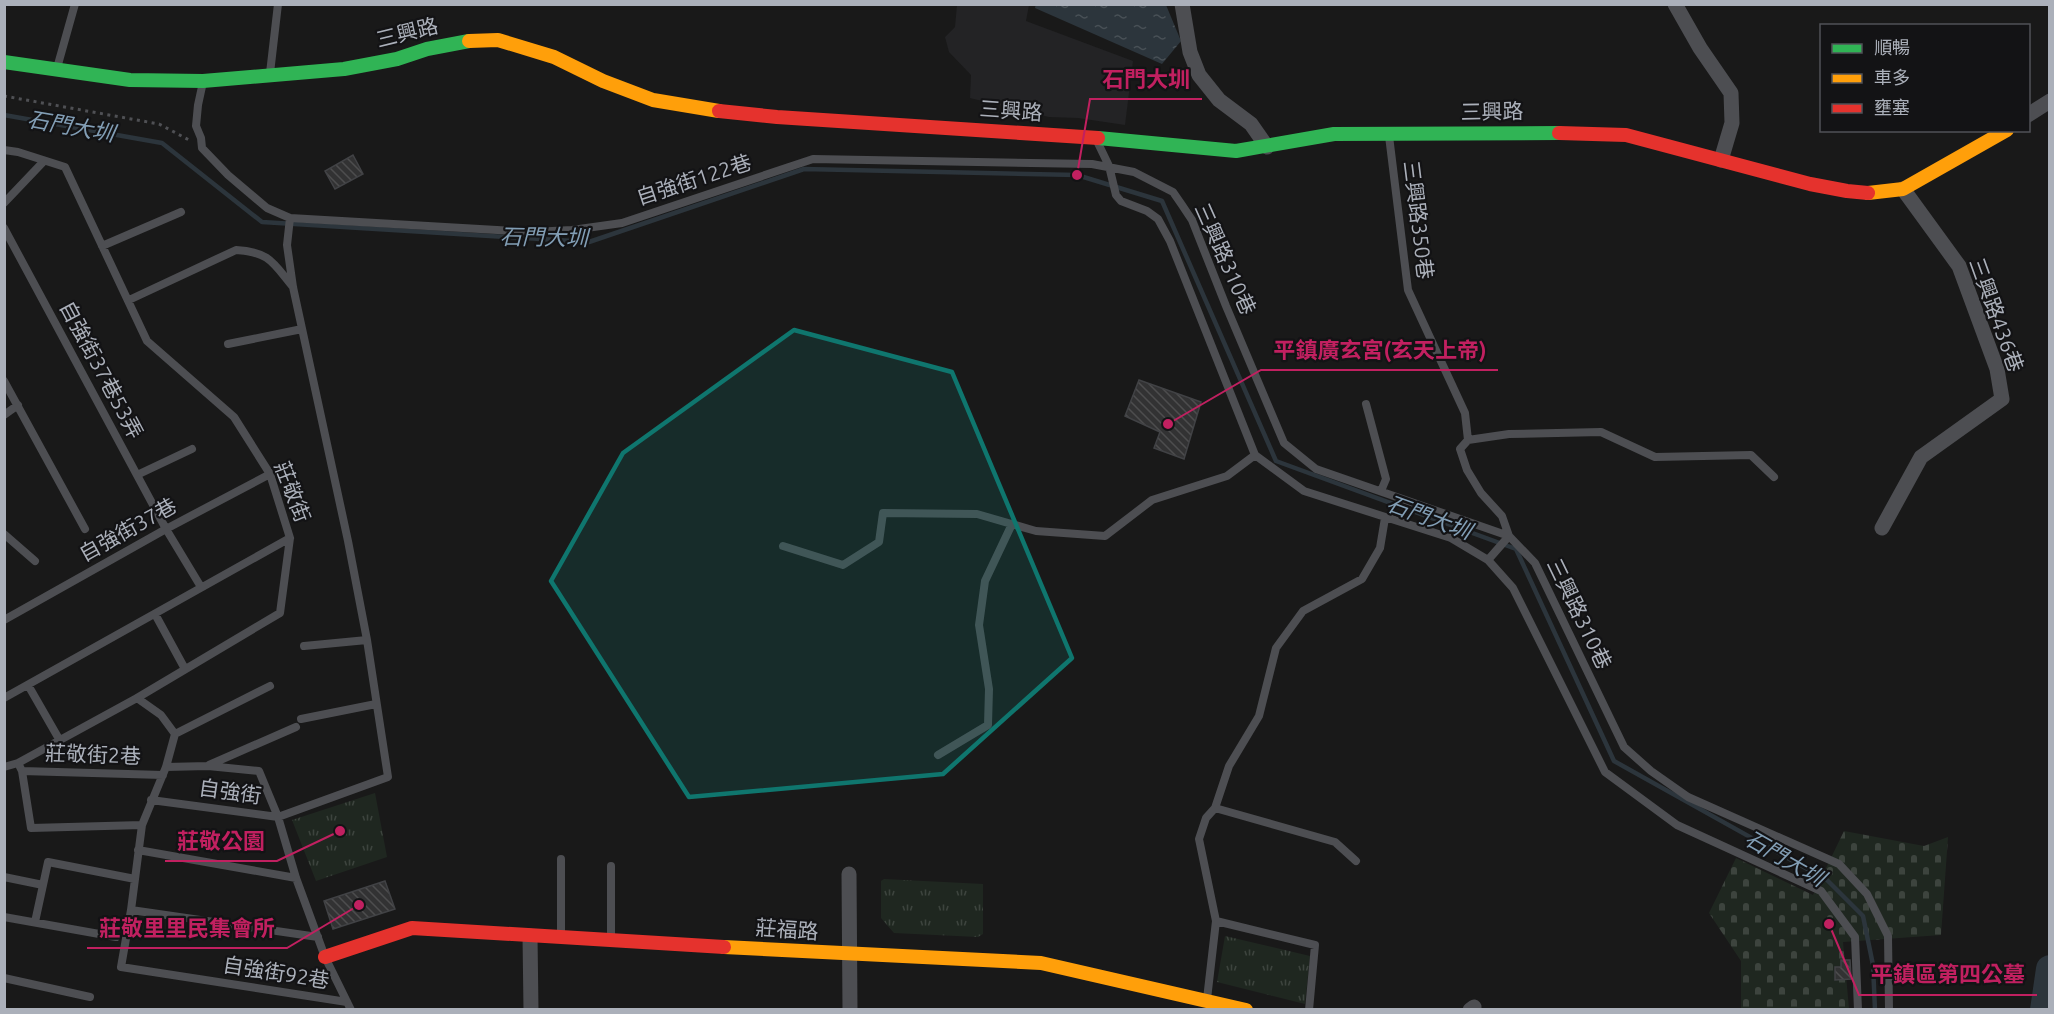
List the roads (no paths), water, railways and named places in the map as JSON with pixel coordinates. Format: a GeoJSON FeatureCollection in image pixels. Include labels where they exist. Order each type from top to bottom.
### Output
{"type":"FeatureCollection","features":[{"type":"Feature","properties":{"kind":"street"},"geometry":{"type":"LineString","coordinates":[[1182,4],[1190,52],[1199,75],[1219,100],[1251,124],[1267,147]]}},
{"type":"Feature","properties":{"kind":"street"},"geometry":{"type":"LineString","coordinates":[[1675,4],[1700,48],[1731,93],[1732,123],[1721,160]]}},
{"type":"Feature","properties":{"kind":"street","name":"三興路"},"geometry":{"type":"LineString","coordinates":[[4,62],[130,80],[203,81],[344,69],[397,59],[465,40],[498,40],[554,57],[603,81],[653,100],[713,110],[777,117],[1096,138],[1236,151],[1334,134],[1607,133],[1626,135],[1844,192],[1877,193],[1903,189],[2003,132]]}},
{"type":"Feature","properties":{"kind":"street"},"geometry":{"type":"LineString","coordinates":[[2030,115],[2049,101]]}},
{"type":"Feature","properties":{"kind":"street","name":"三興路436巷"},"geometry":{"type":"LineString","coordinates":[[1882,528],[1921,457],[2002,399],[1997,369],[1959,266],[1903,189]]}},
{"type":"Feature","properties":{"kind":"street"},"geometry":{"type":"LineString","coordinates":[[849,874],[850,1010]]}},
{"type":"Feature","properties":{"kind":"street","name":"莊福路"},"geometry":{"type":"LineString","coordinates":[[326,957],[412,928],[850,955],[1041,963],[1246,1010]]}},
{"type":"Feature","properties":{"kind":"street"},"geometry":{"type":"LineString","coordinates":[[530,936],[531,1010]]}},
{"type":"Feature","properties":{"kind":"lane"},"geometry":{"type":"LineString","coordinates":[[57,69],[75,4]]}},
{"type":"Feature","properties":{"kind":"lane"},"geometry":{"type":"LineString","coordinates":[[270,75],[278,4]]}},
{"type":"Feature","properties":{"kind":"lane"},"geometry":{"type":"LineString","coordinates":[[203,81],[196,126],[202,148],[228,175],[267,208],[289,223],[287,244],[293,287],[348,541],[367,640],[388,777],[279,817]]}},
{"type":"Feature","properties":{"kind":"lane","name":"三興路350巷"},"geometry":{"type":"LineString","coordinates":[[1388,135],[1408,290],[1465,413],[1468,440],[1460,449],[1467,470],[1481,493],[1502,516],[1507,538]]}},
{"type":"Feature","properties":{"kind":"lane","name":"三興路310巷"},"geometry":{"type":"LineString","coordinates":[[1096,138],[1110,168],[1115,191],[1121,201],[1147,211],[1158,219],[1170,242],[1255,455]]}},
{"type":"Feature","properties":{"kind":"lane"},"geometry":{"type":"LineString","coordinates":[[4,150],[44,161],[4,203]]}},
{"type":"Feature","properties":{"kind":"lane","name":"自強街122巷"},"geometry":{"type":"LineString","coordinates":[[289,223],[532,232],[572,230],[622,223],[813,159],[1092,164],[1110,168]]}},
{"type":"Feature","properties":{"kind":"lane","name":"莊敬街"},"geometry":{"type":"LineString","coordinates":[[20,767],[59,739],[137,698],[280,613],[290,538],[270,474],[234,417],[147,341],[66,167],[44,161]]}},
{"type":"Feature","properties":{"kind":"lane","name":"三興路310巷"},"geometry":{"type":"LineString","coordinates":[[1110,168],[1134,172],[1173,192],[1192,220],[1284,443],[1316,469],[1507,538],[1535,563],[1624,747],[1651,771],[1688,797],[1839,864],[1868,894],[1888,936],[1889,1010]]}},
{"type":"Feature","properties":{"kind":"lane"},"geometry":{"type":"LineString","coordinates":[[102,246],[181,212]]}},
{"type":"Feature","properties":{"kind":"lane","name":"自強街37巷53弄"},"geometry":{"type":"LineString","coordinates":[[4,228],[136,475],[201,587]]}},
{"type":"Feature","properties":{"kind":"lane"},"geometry":{"type":"LineString","coordinates":[[129,300],[236,250],[254,251],[267,257],[293,287]]}},
{"type":"Feature","properties":{"kind":"lane"},"geometry":{"type":"LineString","coordinates":[[228,345],[302,329]]}},
{"type":"Feature","properties":{"kind":"lane"},"geometry":{"type":"LineString","coordinates":[[4,381],[85,529]]}},
{"type":"Feature","properties":{"kind":"lane"},"geometry":{"type":"LineString","coordinates":[[1366,404],[1386,479],[1381,491]]}},
{"type":"Feature","properties":{"kind":"lane"},"geometry":{"type":"LineString","coordinates":[[4,415],[18,405]]}},
{"type":"Feature","properties":{"kind":"lane"},"geometry":{"type":"LineString","coordinates":[[1468,440],[1509,434],[1601,432],[1655,457],[1751,455],[1774,477]]}},
{"type":"Feature","properties":{"kind":"lane"},"geometry":{"type":"LineString","coordinates":[[136,475],[192,449]]}},
{"type":"Feature","properties":{"kind":"lane"},"geometry":{"type":"LineString","coordinates":[[783,546],[843,565],[879,542],[883,513],[977,514],[1036,531],[1105,536],[1152,500],[1227,476],[1255,455],[1304,490],[1451,538],[1490,558],[1513,588],[1605,772],[1677,825],[1821,891],[1855,937],[1858,1010]]}},
{"type":"Feature","properties":{"kind":"lane","name":"自強街37巷"},"geometry":{"type":"LineString","coordinates":[[4,620],[166,529],[270,474]]}},
{"type":"Feature","properties":{"kind":"lane"},"geometry":{"type":"LineString","coordinates":[[1206,1000],[1216,921],[1199,839],[1206,818],[1215,808],[1229,766],[1259,716],[1276,648],[1303,611],[1362,579],[1380,548],[1385,518]]}},
{"type":"Feature","properties":{"kind":"lane"},"geometry":{"type":"LineString","coordinates":[[938,755],[988,725],[990,689],[979,625],[985,581],[1012,524]]}},
{"type":"Feature","properties":{"kind":"lane"},"geometry":{"type":"LineString","coordinates":[[4,534],[36,561]]}},
{"type":"Feature","properties":{"kind":"lane"},"geometry":{"type":"LineString","coordinates":[[4,698],[290,538]]}},
{"type":"Feature","properties":{"kind":"lane"},"geometry":{"type":"LineString","coordinates":[[1490,558],[1507,538]]}},
{"type":"Feature","properties":{"kind":"lane"},"geometry":{"type":"LineString","coordinates":[[155,614],[185,669]]}},
{"type":"Feature","properties":{"kind":"lane"},"geometry":{"type":"LineString","coordinates":[[304,646],[367,640]]}},
{"type":"Feature","properties":{"kind":"lane"},"geometry":{"type":"LineString","coordinates":[[28,685],[59,739]]}},
{"type":"Feature","properties":{"kind":"lane"},"geometry":{"type":"LineString","coordinates":[[270,686],[175,734],[164,771],[142,825],[131,910],[318,937]]}},
{"type":"Feature","properties":{"kind":"lane"},"geometry":{"type":"LineString","coordinates":[[137,698],[161,715],[175,734]]}},
{"type":"Feature","properties":{"kind":"lane"},"geometry":{"type":"LineString","coordinates":[[301,719],[376,704]]}},
{"type":"Feature","properties":{"kind":"lane"},"geometry":{"type":"LineString","coordinates":[[208,766],[296,727]]}},
{"type":"Feature","properties":{"kind":"lane","name":"莊敬街2巷"},"geometry":{"type":"LineString","coordinates":[[20,767],[164,771],[208,766],[259,771],[279,817]]}},
{"type":"Feature","properties":{"kind":"lane"},"geometry":{"type":"LineString","coordinates":[[4,767],[20,767],[31,828],[142,825]]}},
{"type":"Feature","properties":{"kind":"lane","name":"自強街"},"geometry":{"type":"LineString","coordinates":[[152,800],[279,817],[296,878],[326,957],[349,1006]]}},
{"type":"Feature","properties":{"kind":"lane"},"geometry":{"type":"LineString","coordinates":[[1215,808],[1335,842],[1356,861]]}},
{"type":"Feature","properties":{"kind":"lane"},"geometry":{"type":"LineString","coordinates":[[138,850],[296,878]]}},
{"type":"Feature","properties":{"kind":"lane"},"geometry":{"type":"LineString","coordinates":[[561,860],[561,937]]}},
{"type":"Feature","properties":{"kind":"lane"},"geometry":{"type":"LineString","coordinates":[[35,922],[48,862],[135,879]]}},
{"type":"Feature","properties":{"kind":"lane"},"geometry":{"type":"LineString","coordinates":[[611,866],[611,939]]}},
{"type":"Feature","properties":{"kind":"lane"},"geometry":{"type":"LineString","coordinates":[[4,877],[43,885]]}},
{"type":"Feature","properties":{"kind":"lane","name":"自強街92巷"},"geometry":{"type":"LineString","coordinates":[[131,910],[121,967],[349,1006]]}},
{"type":"Feature","properties":{"kind":"lane"},"geometry":{"type":"LineString","coordinates":[[4,917],[117,937]]}},
{"type":"Feature","properties":{"kind":"lane"},"geometry":{"type":"LineString","coordinates":[[1216,921],[1315,945],[1309,1010]]}},
{"type":"Feature","properties":{"kind":"lane"},"geometry":{"type":"LineString","coordinates":[[4,978],[90,997]]}},
{"type":"Feature","properties":{"kind":"water"},"geometry":{"type":"Polygon","coordinates":[[[1036,4],[1166,5],[1181,41],[1162,64],[1035,8],[1036,4]]]}},
{"type":"Feature","properties":{"kind":"waterway","name":"石門大圳"},"geometry":{"type":"LineString","coordinates":[[4,115],[162,143],[262,222],[589,242],[804,169],[1077,175],[1162,201],[1276,461],[1516,549],[1614,761],[1827,880],[1863,916],[1873,965],[1875,1010]]}},
{"type":"Feature","properties":{"kind":"waterway"},"geometry":{"type":"LineString","coordinates":[[2044,1010],[2050,969]]}},
{"type":"Feature","properties":{"kind":"place","name":"石門大圳"},"geometry":{"type":"Point","coordinates":[1077,175]}},
{"type":"Feature","properties":{"kind":"place","name":"平鎮廣玄宮(玄天上帝)"},"geometry":{"type":"Point","coordinates":[1168,424]}},
{"type":"Feature","properties":{"kind":"place","name":"莊敬公園"},"geometry":{"type":"Point","coordinates":[340,831]}},
{"type":"Feature","properties":{"kind":"place","name":"莊敬里里民集會所"},"geometry":{"type":"Point","coordinates":[359,905]}},
{"type":"Feature","properties":{"kind":"place","name":"平鎮區第四公墓"},"geometry":{"type":"Point","coordinates":[1829,924]}}]}
